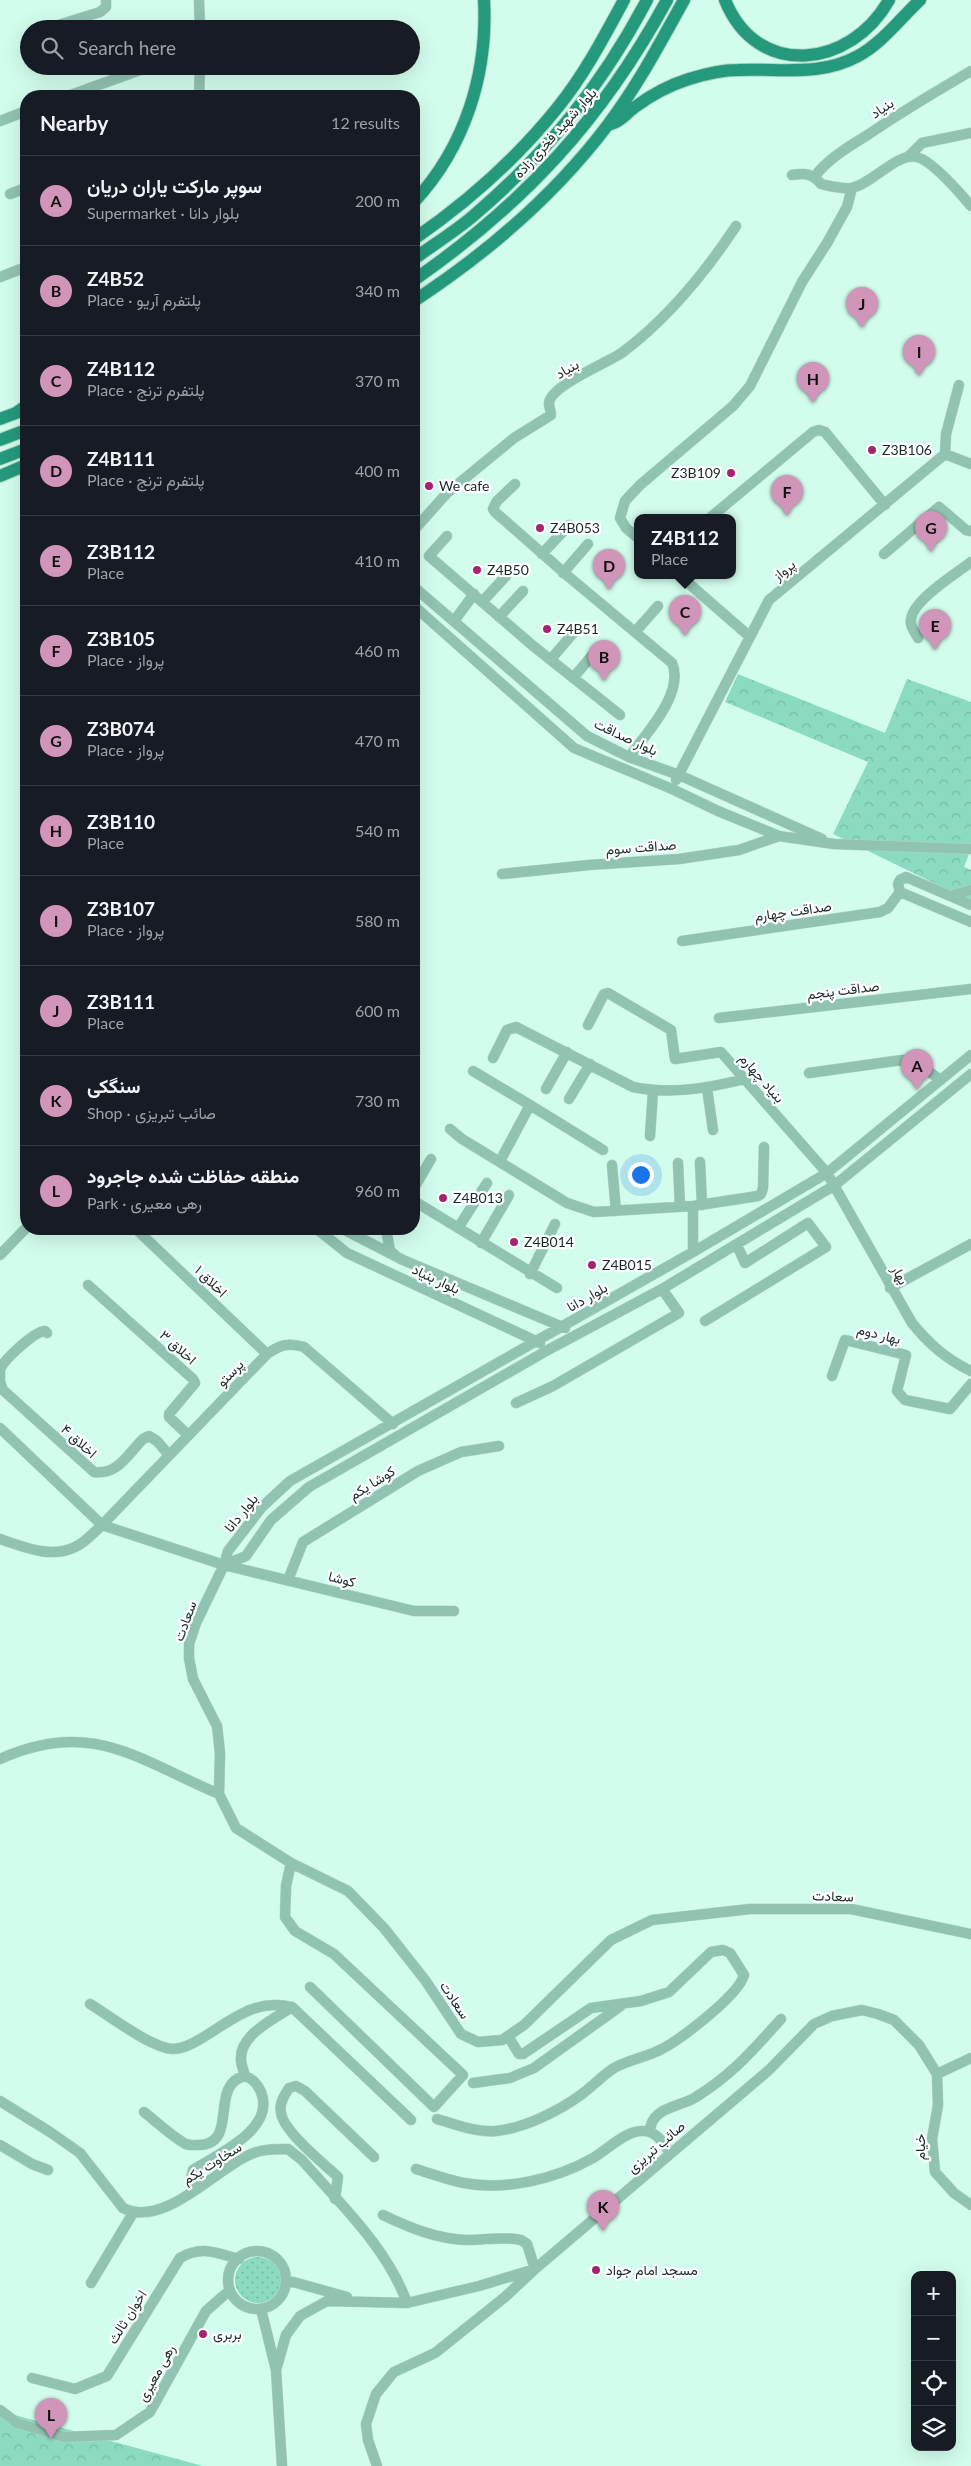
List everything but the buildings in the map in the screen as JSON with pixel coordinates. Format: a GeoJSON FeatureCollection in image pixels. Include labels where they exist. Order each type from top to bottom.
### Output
{"type":"FeatureCollection","features":[{"type":"Feature","properties":{"kind":"main road"},"geometry":{"type":"LineString","coordinates":[[420,196],[433,182],[451,154],[466,119],[484,47],[484,0]]}},
{"type":"Feature","properties":{"kind":"main road"},"geometry":{"type":"LineString","coordinates":[[420,235],[443,218],[510,159],[558,108],[583,71],[624,0]]}},
{"type":"Feature","properties":{"kind":"main road","name":"بلوار شهید فخری زاده"},"geometry":{"type":"LineString","coordinates":[[420,255],[471,218],[532,162],[584,102],[631,31],[647,0]]}},
{"type":"Feature","properties":{"kind":"main road","name":"بلوار شهید فخری زاده"},"geometry":{"type":"LineString","coordinates":[[420,276],[499,215],[551,164],[617,84],[667,0]]}},
{"type":"Feature","properties":{"kind":"main road"},"geometry":{"type":"LineString","coordinates":[[420,297],[461,270],[506,234],[555,186],[608,125],[645,71],[684,0]]}},
{"type":"Feature","properties":{"kind":"main road"},"geometry":{"type":"LineString","coordinates":[[725,0],[732,19],[749,38],[770,50],[787,55],[807,56],[846,45],[882,13],[889,0]]}},
{"type":"Feature","properties":{"kind":"main road"},"geometry":{"type":"LineString","coordinates":[[608,125],[620,122],[633,108],[653,95],[687,79],[736,70],[792,71],[837,66],[870,48],[920,0]]}},
{"type":"Feature","properties":{"kind":"main road"},"geometry":{"type":"LineString","coordinates":[[0,419],[20,411]]}},
{"type":"Feature","properties":{"kind":"main road"},"geometry":{"type":"LineString","coordinates":[[0,440],[20,432]]}},
{"type":"Feature","properties":{"kind":"main road"},"geometry":{"type":"LineString","coordinates":[[0,459],[20,451]]}},
{"type":"Feature","properties":{"kind":"main road"},"geometry":{"type":"LineString","coordinates":[[0,476],[20,468]]}},
{"type":"Feature","properties":{"kind":"street"},"geometry":{"type":"LineString","coordinates":[[75,20],[100,12],[106,7],[106,0]]}},
{"type":"Feature","properties":{"kind":"street"},"geometry":{"type":"LineString","coordinates":[[200,0],[200,20]]}},
{"type":"Feature","properties":{"kind":"street","name":"بنیاد"},"geometry":{"type":"LineString","coordinates":[[815,176],[821,167],[842,151],[911,106],[971,71]]}},
{"type":"Feature","properties":{"kind":"street"},"geometry":{"type":"LineString","coordinates":[[85,90],[126,75]]}},
{"type":"Feature","properties":{"kind":"street"},"geometry":{"type":"LineString","coordinates":[[199,90],[200,75]]}},
{"type":"Feature","properties":{"kind":"street"},"geometry":{"type":"LineString","coordinates":[[0,121],[20,113]]}},
{"type":"Feature","properties":{"kind":"street"},"geometry":{"type":"LineString","coordinates":[[792,175],[805,173],[815,176],[821,184],[852,188],[908,157],[922,143],[971,133]]}},
{"type":"Feature","properties":{"kind":"street"},"geometry":{"type":"LineString","coordinates":[[908,157],[918,157],[946,179],[971,206]]}},
{"type":"Feature","properties":{"kind":"street"},"geometry":{"type":"LineString","coordinates":[[634,535],[626,528],[620,518],[625,501],[640,485],[733,406],[750,386],[802,282],[847,207],[852,188]]}},
{"type":"Feature","properties":{"kind":"street"},"geometry":{"type":"LineString","coordinates":[[10,194],[20,190]]}},
{"type":"Feature","properties":{"kind":"street","name":"بنیاد"},"geometry":{"type":"LineString","coordinates":[[420,523],[447,493],[514,438],[551,415],[549,402],[556,391],[623,352],[664,315],[711,262],[736,226]]}},
{"type":"Feature","properties":{"kind":"street"},"geometry":{"type":"LineString","coordinates":[[0,277],[20,269]]}},
{"type":"Feature","properties":{"kind":"street"},"geometry":{"type":"LineString","coordinates":[[959,385],[946,434],[945,454],[971,464]]}},
{"type":"Feature","properties":{"kind":"street"},"geometry":{"type":"LineString","coordinates":[[715,514],[814,432],[819,430],[825,432],[885,506]]}},
{"type":"Feature","properties":{"kind":"street","name":"پرواز"},"geometry":{"type":"LineString","coordinates":[[672,788],[749,636],[770,600],[945,454]]}},
{"type":"Feature","properties":{"kind":"street"},"geometry":{"type":"LineString","coordinates":[[515,484],[497,501],[493,509],[563,573],[672,662],[676,677],[672,692],[662,713],[629,757]]}},
{"type":"Feature","properties":{"kind":"street"},"geometry":{"type":"LineString","coordinates":[[884,554],[939,507],[966,530],[971,531]]}},
{"type":"Feature","properties":{"kind":"street"},"geometry":{"type":"LineString","coordinates":[[542,554],[569,525]]}},
{"type":"Feature","properties":{"kind":"street"},"geometry":{"type":"LineString","coordinates":[[446,536],[429,556],[499,617],[620,715]]}},
{"type":"Feature","properties":{"kind":"street"},"geometry":{"type":"LineString","coordinates":[[563,573],[588,544]]}},
{"type":"Feature","properties":{"kind":"street"},"geometry":{"type":"LineString","coordinates":[[918,638],[911,624],[912,614],[918,603],[971,562]]}},
{"type":"Feature","properties":{"kind":"street"},"geometry":{"type":"LineString","coordinates":[[482,602],[506,576]]}},
{"type":"Feature","properties":{"kind":"street"},"geometry":{"type":"LineString","coordinates":[[684,579],[749,636]]}},
{"type":"Feature","properties":{"kind":"street"},"geometry":{"type":"LineString","coordinates":[[499,617],[523,591]]}},
{"type":"Feature","properties":{"kind":"street","name":"بلوار صداقت"},"geometry":{"type":"LineString","coordinates":[[420,592],[587,736],[629,757],[679,774],[834,844]]}},
{"type":"Feature","properties":{"kind":"street"},"geometry":{"type":"LineString","coordinates":[[454,621],[474,594]]}},
{"type":"Feature","properties":{"kind":"street"},"geometry":{"type":"LineString","coordinates":[[635,632],[658,606]]}},
{"type":"Feature","properties":{"kind":"street","name":"بلوار صداقت"},"geometry":{"type":"LineString","coordinates":[[420,611],[574,748],[672,788],[779,836],[834,844],[971,849]]}},
{"type":"Feature","properties":{"kind":"street"},"geometry":{"type":"LineString","coordinates":[[551,660],[576,631]]}},
{"type":"Feature","properties":{"kind":"street"},"geometry":{"type":"LineString","coordinates":[[573,678],[595,652]]}},
{"type":"Feature","properties":{"kind":"street","name":"صداقت سوم"},"geometry":{"type":"LineString","coordinates":[[502,874],[589,865],[679,859],[739,850],[779,836]]}},
{"type":"Feature","properties":{"kind":"street"},"geometry":{"type":"LineString","coordinates":[[971,905],[906,877],[900,880],[898,884],[900,892],[971,922]]}},
{"type":"Feature","properties":{"kind":"street"},"geometry":{"type":"LineString","coordinates":[[950,896],[971,890]]}},
{"type":"Feature","properties":{"kind":"street","name":"صداقت چهارم"},"geometry":{"type":"LineString","coordinates":[[682,941],[880,912],[888,908],[900,892]]}},
{"type":"Feature","properties":{"kind":"street","name":"صداقت پنجم"},"geometry":{"type":"LineString","coordinates":[[718,1018],[971,989]]}},
{"type":"Feature","properties":{"kind":"street","name":"بنیاد چهارم"},"geometry":{"type":"LineString","coordinates":[[588,1025],[604,994],[613,994],[672,1030],[675,1059],[721,1052],[827,1173]]}},
{"type":"Feature","properties":{"kind":"street"},"geometry":{"type":"LineString","coordinates":[[493,1058],[508,1030],[516,1026],[633,1088],[653,1092],[707,1088],[745,1079]]}},
{"type":"Feature","properties":{"kind":"street"},"geometry":{"type":"LineString","coordinates":[[546,1089],[567,1052]]}},
{"type":"Feature","properties":{"kind":"street","name":"بلوار دانا"},"geometry":{"type":"LineString","coordinates":[[224,1565],[228,1552],[262,1507],[290,1481],[564,1326],[827,1173],[971,1054]]}},
{"type":"Feature","properties":{"kind":"street"},"geometry":{"type":"LineString","coordinates":[[809,1073],[912,1060],[941,1080]]}},
{"type":"Feature","properties":{"kind":"street"},"geometry":{"type":"LineString","coordinates":[[569,1099],[590,1064]]}},
{"type":"Feature","properties":{"kind":"street"},"geometry":{"type":"LineString","coordinates":[[473,1071],[604,1150]]}},
{"type":"Feature","properties":{"kind":"street","name":"بلوار دانا"},"geometry":{"type":"LineString","coordinates":[[224,1565],[246,1556],[277,1514],[309,1487],[548,1350],[737,1245],[835,1185],[971,1074]]}},
{"type":"Feature","properties":{"kind":"street"},"geometry":{"type":"LineString","coordinates":[[707,1088],[713,1130]]}},
{"type":"Feature","properties":{"kind":"street"},"geometry":{"type":"LineString","coordinates":[[650,1136],[653,1092]]}},
{"type":"Feature","properties":{"kind":"street"},"geometry":{"type":"LineString","coordinates":[[500,1161],[530,1106]]}},
{"type":"Feature","properties":{"kind":"street"},"geometry":{"type":"LineString","coordinates":[[450,1129],[462,1139],[567,1203],[594,1212],[698,1206],[761,1194],[764,1147]]}},
{"type":"Feature","properties":{"kind":"street"},"geometry":{"type":"LineString","coordinates":[[420,1177],[431,1158]]}},
{"type":"Feature","properties":{"kind":"street"},"geometry":{"type":"LineString","coordinates":[[693,1252],[700,1162]]}},
{"type":"Feature","properties":{"kind":"street"},"geometry":{"type":"LineString","coordinates":[[678,1163],[680,1207]]}},
{"type":"Feature","properties":{"kind":"street"},"geometry":{"type":"LineString","coordinates":[[612,1165],[616,1210]]}},
{"type":"Feature","properties":{"kind":"street","name":"بهار"},"geometry":{"type":"LineString","coordinates":[[827,1173],[890,1288],[912,1323],[929,1344],[950,1360],[971,1371]]}},
{"type":"Feature","properties":{"kind":"street"},"geometry":{"type":"LineString","coordinates":[[458,1228],[487,1183]]}},
{"type":"Feature","properties":{"kind":"street"},"geometry":{"type":"LineString","coordinates":[[481,1243],[509,1195]]}},
{"type":"Feature","properties":{"kind":"street"},"geometry":{"type":"LineString","coordinates":[[420,1205],[530,1274],[557,1288]]}},
{"type":"Feature","properties":{"kind":"street"},"geometry":{"type":"LineString","coordinates":[[705,1321],[826,1247],[808,1223],[745,1263],[737,1245]]}},
{"type":"Feature","properties":{"kind":"street"},"geometry":{"type":"LineString","coordinates":[[530,1274],[555,1224]]}},
{"type":"Feature","properties":{"kind":"street"},"geometry":{"type":"LineString","coordinates":[[0,1255],[20,1234]]}},
{"type":"Feature","properties":{"kind":"street","name":"اخلاق ۱"},"geometry":{"type":"LineString","coordinates":[[142,1235],[267,1354]]}},
{"type":"Feature","properties":{"kind":"street","name":"بلوار بنیاد"},"geometry":{"type":"LineString","coordinates":[[324,1235],[347,1253],[537,1341],[548,1350]]}},
{"type":"Feature","properties":{"kind":"street","name":"بلوار بنیاد"},"geometry":{"type":"LineString","coordinates":[[354,1235],[402,1260],[564,1326],[573,1336]]}},
{"type":"Feature","properties":{"kind":"street"},"geometry":{"type":"LineString","coordinates":[[387,1235],[390,1251],[402,1260]]}},
{"type":"Feature","properties":{"kind":"street"},"geometry":{"type":"LineString","coordinates":[[890,1288],[971,1244]]}},
{"type":"Feature","properties":{"kind":"street","name":"اخلاق ۳"},"geometry":{"type":"LineString","coordinates":[[88,1285],[193,1379],[195,1383],[168,1414],[168,1417],[188,1435]]}},
{"type":"Feature","properties":{"kind":"street"},"geometry":{"type":"LineString","coordinates":[[516,1403],[552,1386],[679,1313],[662,1288]]}},
{"type":"Feature","properties":{"kind":"street"},"geometry":{"type":"LineString","coordinates":[[0,1378],[0,1370],[9,1358],[38,1332],[44,1331],[47,1334]]}},
{"type":"Feature","properties":{"kind":"street","name":"بهار دوم"},"geometry":{"type":"LineString","coordinates":[[832,1376],[845,1340],[906,1355],[897,1391],[905,1400],[950,1409],[971,1384]]}},
{"type":"Feature","properties":{"kind":"street","name":"پرستو"},"geometry":{"type":"LineString","coordinates":[[0,1540],[34,1550],[63,1551],[77,1547],[102,1525],[168,1454],[267,1354],[281,1345],[292,1343],[304,1347],[393,1424]]}},
{"type":"Feature","properties":{"kind":"street","name":"اخلاق ۴"},"geometry":{"type":"LineString","coordinates":[[0,1382],[3,1390],[94,1472],[105,1473],[113,1471],[143,1439],[149,1436],[157,1441],[168,1454]]}},
{"type":"Feature","properties":{"kind":"street"},"geometry":{"type":"LineString","coordinates":[[0,1428],[102,1525],[224,1565]]}},
{"type":"Feature","properties":{"kind":"street","name":"کوشا یکم"},"geometry":{"type":"LineString","coordinates":[[288,1580],[303,1542],[418,1471],[461,1452],[499,1446]]}},
{"type":"Feature","properties":{"kind":"street","name":"کوشا"},"geometry":{"type":"LineString","coordinates":[[224,1565],[414,1612],[454,1612]]}},
{"type":"Feature","properties":{"kind":"street","name":"سعادت"},"geometry":{"type":"LineString","coordinates":[[224,1565],[196,1623],[189,1644],[189,1658],[193,1679],[217,1726],[220,1753],[219,1794],[236,1828],[291,1864],[348,1891],[384,1928],[414,1965],[461,2034],[478,2042],[502,2040],[524,2025],[610,1940],[652,1920],[750,1909],[851,1909],[971,1934]]}},
{"type":"Feature","properties":{"kind":"street"},"geometry":{"type":"LineString","coordinates":[[0,1760],[27,1747],[69,1742],[100,1743],[127,1751],[219,1794]]}},
{"type":"Feature","properties":{"kind":"street"},"geometry":{"type":"LineString","coordinates":[[291,1864],[286,1886],[285,1917],[295,1931],[334,1954],[463,2074],[434,2107],[310,1986]]}},
{"type":"Feature","properties":{"kind":"street"},"geometry":{"type":"LineString","coordinates":[[437,2119],[469,2129],[495,2131],[524,2124],[565,2106],[615,2068],[660,2050],[684,2035],[732,1994],[742,1982],[744,1975],[730,1953],[723,1950],[711,1952],[669,1992],[641,2001],[591,2008],[523,2054],[519,2054],[508,2036]]}},
{"type":"Feature","properties":{"kind":"street"},"geometry":{"type":"LineString","coordinates":[[473,2083],[510,2078],[534,2068],[624,2003]]}},
{"type":"Feature","properties":{"kind":"street"},"geometry":{"type":"LineString","coordinates":[[90,2004],[149,2041],[174,2049],[190,2045],[257,2006],[278,2004],[292,2008],[411,2120]]}},
{"type":"Feature","properties":{"kind":"street"},"geometry":{"type":"LineString","coordinates":[[245,2076],[241,2060],[244,2047],[253,2034],[292,2008]]}},
{"type":"Feature","properties":{"kind":"street","name":"صائب تبریزی"},"geometry":{"type":"LineString","coordinates":[[357,2300],[407,2302],[479,2286],[534,2269],[769,2070],[814,2024],[832,2016],[862,2010],[894,2020],[919,2044],[937,2074]]}},
{"type":"Feature","properties":{"kind":"street"},"geometry":{"type":"LineString","coordinates":[[650,2132],[653,2120],[663,2112],[674,2104],[694,2099],[736,2069],[781,2019]]}},
{"type":"Feature","properties":{"kind":"street"},"geometry":{"type":"LineString","coordinates":[[937,2074],[971,2058]]}},
{"type":"Feature","properties":{"kind":"street","name":"خیام"},"geometry":{"type":"LineString","coordinates":[[937,2074],[938,2105],[932,2139],[934,2172],[954,2193],[971,2205]]}},
{"type":"Feature","properties":{"kind":"street"},"geometry":{"type":"LineString","coordinates":[[144,2112],[186,2145],[203,2145],[213,2141],[220,2134],[228,2087],[239,2077],[245,2076],[250,2077],[260,2089],[263,2098],[262,2117],[257,2125],[236,2143],[193,2170],[191,2179],[196,2189]]}},
{"type":"Feature","properties":{"kind":"street"},"geometry":{"type":"LineString","coordinates":[[335,2199],[338,2176],[286,2126],[281,2113],[282,2099],[289,2088],[296,2086],[305,2091],[374,2157]]}},
{"type":"Feature","properties":{"kind":"street"},"geometry":{"type":"LineString","coordinates":[[0,2101],[80,2153],[123,2208],[133,2213],[91,2283]]}},
{"type":"Feature","properties":{"kind":"street"},"geometry":{"type":"LineString","coordinates":[[416,2169],[464,2183],[500,2185],[530,2181],[592,2159],[640,2131],[650,2132],[660,2139],[670,2153]]}},
{"type":"Feature","properties":{"kind":"street"},"geometry":{"type":"LineString","coordinates":[[0,2145],[32,2164],[48,2170]]}},
{"type":"Feature","properties":{"kind":"street","name":"سخاوت یکم"},"geometry":{"type":"LineString","coordinates":[[133,2213],[151,2211],[196,2189],[245,2156],[260,2151],[288,2149],[302,2160],[384,2255],[396,2276],[407,2302]]}},
{"type":"Feature","properties":{"kind":"street"},"geometry":{"type":"LineString","coordinates":[[377,2466],[368,2440],[366,2424],[376,2394],[394,2372],[435,2353],[505,2297],[534,2269],[527,2244],[521,2240],[466,2240],[438,2237],[415,2230],[383,2215]]}},
{"type":"Feature","properties":{"kind":"street","name":"اخوان ثالث"},"geometry":{"type":"LineString","coordinates":[[32,2378],[75,2389],[106,2376],[180,2258],[192,2251],[205,2250],[239,2259]]}},
{"type":"Feature","properties":{"kind":"street"},"geometry":{"type":"LineString","coordinates":[[252,2252],[262,2252],[271,2255],[284,2270],[286,2280],[282,2296],[276,2302],[261,2309],[242,2305],[230,2290],[228,2281],[230,2271],[239,2259],[252,2252]]}},
{"type":"Feature","properties":{"kind":"street"},"geometry":{"type":"LineString","coordinates":[[286,2280],[357,2300]]}},
{"type":"Feature","properties":{"kind":"street","name":"رهی معیری"},"geometry":{"type":"LineString","coordinates":[[0,2410],[17,2423],[64,2437],[116,2435],[150,2412],[206,2311],[230,2290]]}},
{"type":"Feature","properties":{"kind":"street"},"geometry":{"type":"LineString","coordinates":[[276,2370],[286,2335],[300,2316],[327,2301],[357,2300]]}},
{"type":"Feature","properties":{"kind":"street"},"geometry":{"type":"LineString","coordinates":[[261,2309],[276,2370],[282,2466]]}},
{"type":"Feature","properties":{"kind":"green space"},"geometry":{"type":"Polygon","coordinates":[[[738,674],[885,733],[907,679],[971,702],[971,849],[964,867],[971,870],[971,901],[833,834],[868,762],[725,702],[738,674]]]}},
{"type":"Feature","properties":{"kind":"green space"},"geometry":{"type":"Polygon","coordinates":[[[258,2257],[271,2261],[277,2267],[281,2280],[277,2293],[271,2299],[258,2303],[245,2299],[239,2293],[235,2280],[239,2267],[245,2261],[258,2257]]]}},
{"type":"Feature","properties":{"kind":"green space"},"geometry":{"type":"Polygon","coordinates":[[[0,2411],[203,2466],[0,2466],[0,2411]]]}},
{"type":"Feature","properties":{"kind":"place","name":"Z3B111"},"geometry":{"type":"Point","coordinates":[862,328]}},
{"type":"Feature","properties":{"kind":"place","name":"Z3B107"},"geometry":{"type":"Point","coordinates":[919,376]}},
{"type":"Feature","properties":{"kind":"place","name":"Z3B110"},"geometry":{"type":"Point","coordinates":[813,403]}},
{"type":"Feature","properties":{"kind":"place","name":"Z3B106"},"geometry":{"type":"Point","coordinates":[872,450]}},
{"type":"Feature","properties":{"kind":"place","name":"Z3B109"},"geometry":{"type":"Point","coordinates":[731,473]}},
{"type":"Feature","properties":{"kind":"place","name":"We cafe"},"geometry":{"type":"Point","coordinates":[429,486]}},
{"type":"Feature","properties":{"kind":"place","name":"Z3B105"},"geometry":{"type":"Point","coordinates":[787,516]}},
{"type":"Feature","properties":{"kind":"place","name":"Z4B053"},"geometry":{"type":"Point","coordinates":[540,528]}},
{"type":"Feature","properties":{"kind":"place","name":"Z3B074"},"geometry":{"type":"Point","coordinates":[931,552]}},
{"type":"Feature","properties":{"kind":"place","name":"Z4B50"},"geometry":{"type":"Point","coordinates":[477,570]}},
{"type":"Feature","properties":{"kind":"place","name":"Z4B111"},"geometry":{"type":"Point","coordinates":[609,590]}},
{"type":"Feature","properties":{"kind":"place","name":"Z4B51"},"geometry":{"type":"Point","coordinates":[547,629]}},
{"type":"Feature","properties":{"kind":"place","name":"Z4B112"},"geometry":{"type":"Point","coordinates":[685,636]}},
{"type":"Feature","properties":{"kind":"place","name":"Z3B112"},"geometry":{"type":"Point","coordinates":[935,650]}},
{"type":"Feature","properties":{"kind":"place","name":"Z4B52"},"geometry":{"type":"Point","coordinates":[604,681]}},
{"type":"Feature","properties":{"kind":"place","name":"سوپر مارکت یاران دریان"},"geometry":{"type":"Point","coordinates":[917,1090]}},
{"type":"Feature","properties":{"kind":"place","name":"Z4B013"},"geometry":{"type":"Point","coordinates":[443,1198]}},
{"type":"Feature","properties":{"kind":"place","name":"Z4B014"},"geometry":{"type":"Point","coordinates":[514,1242]}},
{"type":"Feature","properties":{"kind":"place","name":"Z4B015"},"geometry":{"type":"Point","coordinates":[592,1265]}},
{"type":"Feature","properties":{"kind":"place","name":"سنگکی"},"geometry":{"type":"Point","coordinates":[603,2231]}},
{"type":"Feature","properties":{"kind":"place","name":"مسجد امام جواد"},"geometry":{"type":"Point","coordinates":[596,2270]}},
{"type":"Feature","properties":{"kind":"place","name":"بربری"},"geometry":{"type":"Point","coordinates":[203,2334]}},
{"type":"Feature","properties":{"kind":"place","name":"منطقه حفاظت شده جاجرود"},"geometry":{"type":"Point","coordinates":[51,2439]}}]}
